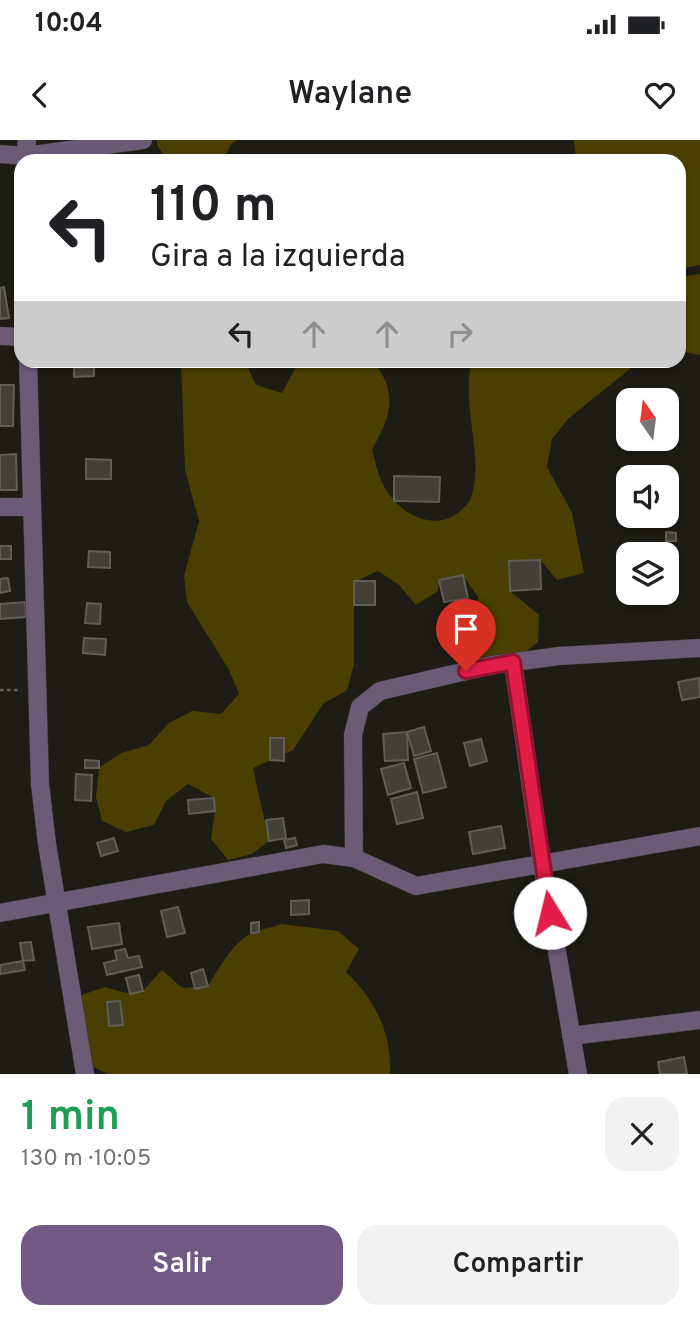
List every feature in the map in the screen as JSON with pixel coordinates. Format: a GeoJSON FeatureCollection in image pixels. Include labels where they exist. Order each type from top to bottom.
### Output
{"type":"FeatureCollection","features":[{"type":"Feature","properties":{"kind":"street"},"geometry":{"type":"LineString","coordinates":[[0,154],[144,140]]}},
{"type":"Feature","properties":{"kind":"street"},"geometry":{"type":"LineString","coordinates":[[28,368],[40,784],[56,903],[85,1074]]}},
{"type":"Feature","properties":{"kind":"street"},"geometry":{"type":"LineString","coordinates":[[0,507],[31,507]]}},
{"type":"Feature","properties":{"kind":"street"},"geometry":{"type":"LineString","coordinates":[[354,858],[354,734],[360,707],[380,691],[513,662],[559,656],[700,648]]}},
{"type":"Feature","properties":{"kind":"street"},"geometry":{"type":"LineString","coordinates":[[513,662],[542,864],[578,1074]]}},
{"type":"Feature","properties":{"kind":"street"},"geometry":{"type":"LineString","coordinates":[[0,913],[323,854],[354,858],[416,886],[700,836]]}},
{"type":"Feature","properties":{"kind":"street"},"geometry":{"type":"LineString","coordinates":[[571,1036],[700,1020]]}},
{"type":"Feature","properties":{"kind":"path"},"geometry":{"type":"LineString","coordinates":[[0,690],[37,690]]}},
{"type":"Feature","properties":{"kind":"shaded area"},"geometry":{"type":"Polygon","coordinates":[[[157,140],[237,140],[231,144],[226,154],[163,154],[157,140]]]}},
{"type":"Feature","properties":{"kind":"shaded area"},"geometry":{"type":"Polygon","coordinates":[[[574,140],[700,140],[700,265],[686,268],[686,154],[575,154],[574,140]]]}},
{"type":"Feature","properties":{"kind":"shaded area"},"geometry":{"type":"Polygon","coordinates":[[[700,274],[700,355],[686,352],[686,276],[700,274]]]}},
{"type":"Feature","properties":{"kind":"shaded area"},"geometry":{"type":"Polygon","coordinates":[[[181,368],[248,368],[256,385],[282,393],[295,368],[378,368],[386,384],[389,405],[384,426],[372,450],[385,488],[407,512],[424,519],[442,520],[459,512],[466,505],[474,484],[475,450],[469,396],[471,368],[631,368],[568,419],[552,439],[547,467],[572,513],[584,573],[557,580],[540,560],[509,561],[510,591],[539,615],[538,642],[518,658],[483,667],[466,647],[478,597],[463,575],[439,580],[438,591],[416,605],[399,585],[378,571],[354,582],[354,664],[347,690],[323,704],[293,750],[253,768],[269,841],[252,854],[228,860],[211,839],[214,798],[188,784],[166,801],[154,825],[126,832],[102,821],[96,797],[99,768],[121,753],[149,745],[169,723],[192,711],[221,714],[239,694],[229,670],[187,602],[184,576],[199,521],[185,470],[181,368]]]}},
{"type":"Feature","properties":{"kind":"shaded area"},"geometry":{"type":"Polygon","coordinates":[[[281,924],[338,931],[359,949],[346,972],[365,994],[380,1018],[388,1045],[390,1074],[108,1074],[91,1066],[79,996],[105,987],[130,994],[143,991],[162,970],[182,988],[208,986],[237,944],[252,933],[281,924]]]}},
{"type":"Feature","properties":{"kind":"building"},"geometry":{"type":"Polygon","coordinates":[[[4,287],[9,318],[0,319],[0,288],[4,287]]]}},
{"type":"Feature","properties":{"kind":"building"},"geometry":{"type":"Polygon","coordinates":[[[74,368],[94,368],[94,376],[74,377],[74,368]]]}},
{"type":"Feature","properties":{"kind":"building"},"geometry":{"type":"Polygon","coordinates":[[[0,385],[14,385],[13,426],[0,426],[0,385]]]}},
{"type":"Feature","properties":{"kind":"building"},"geometry":{"type":"Polygon","coordinates":[[[16,454],[17,490],[0,490],[0,455],[16,454]]]}},
{"type":"Feature","properties":{"kind":"building"},"geometry":{"type":"Polygon","coordinates":[[[86,459],[111,460],[111,479],[86,479],[86,459]]]}},
{"type":"Feature","properties":{"kind":"building"},"geometry":{"type":"Polygon","coordinates":[[[394,476],[440,477],[439,502],[394,501],[394,476]]]}},
{"type":"Feature","properties":{"kind":"building"},"geometry":{"type":"Polygon","coordinates":[[[666,532],[676,533],[676,541],[666,541],[666,532]]]}},
{"type":"Feature","properties":{"kind":"building"},"geometry":{"type":"Polygon","coordinates":[[[0,546],[11,546],[11,559],[0,559],[0,546]]]}},
{"type":"Feature","properties":{"kind":"building"},"geometry":{"type":"Polygon","coordinates":[[[89,551],[110,552],[110,568],[88,567],[89,551]]]}},
{"type":"Feature","properties":{"kind":"building"},"geometry":{"type":"Polygon","coordinates":[[[540,560],[541,589],[510,591],[509,561],[540,560]]]}},
{"type":"Feature","properties":{"kind":"building"},"geometry":{"type":"Polygon","coordinates":[[[463,575],[468,598],[444,602],[439,580],[463,575]]]}},
{"type":"Feature","properties":{"kind":"building"},"geometry":{"type":"Polygon","coordinates":[[[8,578],[10,591],[0,593],[0,579],[8,578]]]}},
{"type":"Feature","properties":{"kind":"building"},"geometry":{"type":"Polygon","coordinates":[[[354,581],[375,581],[375,605],[354,605],[354,581]]]}},
{"type":"Feature","properties":{"kind":"building"},"geometry":{"type":"Polygon","coordinates":[[[25,602],[26,617],[0,619],[0,604],[25,602]]]}},
{"type":"Feature","properties":{"kind":"building"},"geometry":{"type":"Polygon","coordinates":[[[87,603],[101,604],[100,624],[85,623],[87,603]]]}},
{"type":"Feature","properties":{"kind":"building"},"geometry":{"type":"Polygon","coordinates":[[[84,638],[106,639],[105,655],[83,653],[84,638]]]}},
{"type":"Feature","properties":{"kind":"building"},"geometry":{"type":"Polygon","coordinates":[[[699,678],[700,697],[682,700],[678,682],[699,678]]]}},
{"type":"Feature","properties":{"kind":"building"},"geometry":{"type":"Polygon","coordinates":[[[424,727],[431,751],[414,756],[407,732],[424,727]]]}},
{"type":"Feature","properties":{"kind":"building"},"geometry":{"type":"Polygon","coordinates":[[[407,732],[408,760],[385,761],[383,734],[407,732]]]}},
{"type":"Feature","properties":{"kind":"building"},"geometry":{"type":"Polygon","coordinates":[[[270,738],[284,738],[284,761],[270,760],[270,738]]]}},
{"type":"Feature","properties":{"kind":"building"},"geometry":{"type":"Polygon","coordinates":[[[481,739],[487,761],[470,766],[464,743],[481,739]]]}},
{"type":"Feature","properties":{"kind":"building"},"geometry":{"type":"Polygon","coordinates":[[[437,753],[446,787],[423,793],[414,759],[437,753]]]}},
{"type":"Feature","properties":{"kind":"building"},"geometry":{"type":"Polygon","coordinates":[[[85,760],[99,761],[99,768],[85,768],[85,760]]]}},
{"type":"Feature","properties":{"kind":"building"},"geometry":{"type":"Polygon","coordinates":[[[404,763],[411,788],[388,795],[381,769],[404,763]]]}},
{"type":"Feature","properties":{"kind":"building"},"geometry":{"type":"Polygon","coordinates":[[[76,774],[92,775],[91,801],[75,800],[76,774]]]}},
{"type":"Feature","properties":{"kind":"building"},"geometry":{"type":"Polygon","coordinates":[[[417,792],[423,818],[397,824],[391,799],[417,792]]]}},
{"type":"Feature","properties":{"kind":"building"},"geometry":{"type":"Polygon","coordinates":[[[214,798],[215,811],[189,814],[188,800],[214,798]]]}},
{"type":"Feature","properties":{"kind":"building"},"geometry":{"type":"Polygon","coordinates":[[[283,818],[286,838],[269,841],[266,820],[283,818]]]}},
{"type":"Feature","properties":{"kind":"building"},"geometry":{"type":"Polygon","coordinates":[[[501,826],[505,848],[473,854],[469,832],[501,826]]]}},
{"type":"Feature","properties":{"kind":"building"},"geometry":{"type":"Polygon","coordinates":[[[114,838],[118,851],[101,856],[97,843],[114,838]]]}},
{"type":"Feature","properties":{"kind":"building"},"geometry":{"type":"Polygon","coordinates":[[[295,838],[297,845],[286,848],[284,840],[295,838]]]}},
{"type":"Feature","properties":{"kind":"building"},"geometry":{"type":"Polygon","coordinates":[[[309,900],[309,914],[291,915],[291,901],[309,900]]]}},
{"type":"Feature","properties":{"kind":"building"},"geometry":{"type":"Polygon","coordinates":[[[178,907],[185,933],[167,937],[161,911],[178,907]]]}},
{"type":"Feature","properties":{"kind":"building"},"geometry":{"type":"Polygon","coordinates":[[[259,922],[259,932],[251,933],[251,923],[259,922]]]}},
{"type":"Feature","properties":{"kind":"building"},"geometry":{"type":"Polygon","coordinates":[[[119,923],[122,944],[92,949],[88,927],[119,923]]]}},
{"type":"Feature","properties":{"kind":"building"},"geometry":{"type":"Polygon","coordinates":[[[31,942],[34,960],[23,961],[20,943],[31,942]]]}},
{"type":"Feature","properties":{"kind":"building"},"geometry":{"type":"Polygon","coordinates":[[[125,949],[128,958],[139,956],[142,967],[107,975],[104,963],[117,960],[115,951],[125,949]]]}},
{"type":"Feature","properties":{"kind":"building"},"geometry":{"type":"Polygon","coordinates":[[[23,961],[25,970],[0,974],[0,965],[23,961]]]}},
{"type":"Feature","properties":{"kind":"building"},"geometry":{"type":"Polygon","coordinates":[[[203,969],[208,986],[195,989],[191,973],[203,969]]]}},
{"type":"Feature","properties":{"kind":"building"},"geometry":{"type":"Polygon","coordinates":[[[139,975],[143,991],[130,994],[126,978],[139,975]]]}},
{"type":"Feature","properties":{"kind":"building"},"geometry":{"type":"Polygon","coordinates":[[[120,1001],[123,1025],[109,1026],[107,1002],[120,1001]]]}},
{"type":"Feature","properties":{"kind":"building"},"geometry":{"type":"Polygon","coordinates":[[[684,1057],[687,1074],[660,1074],[658,1062],[684,1057]]]}},
{"type":"Feature","properties":{"kind":"route"},"geometry":{"type":"LineString","coordinates":[[466,671],[513,662],[550,913]]}}]}
